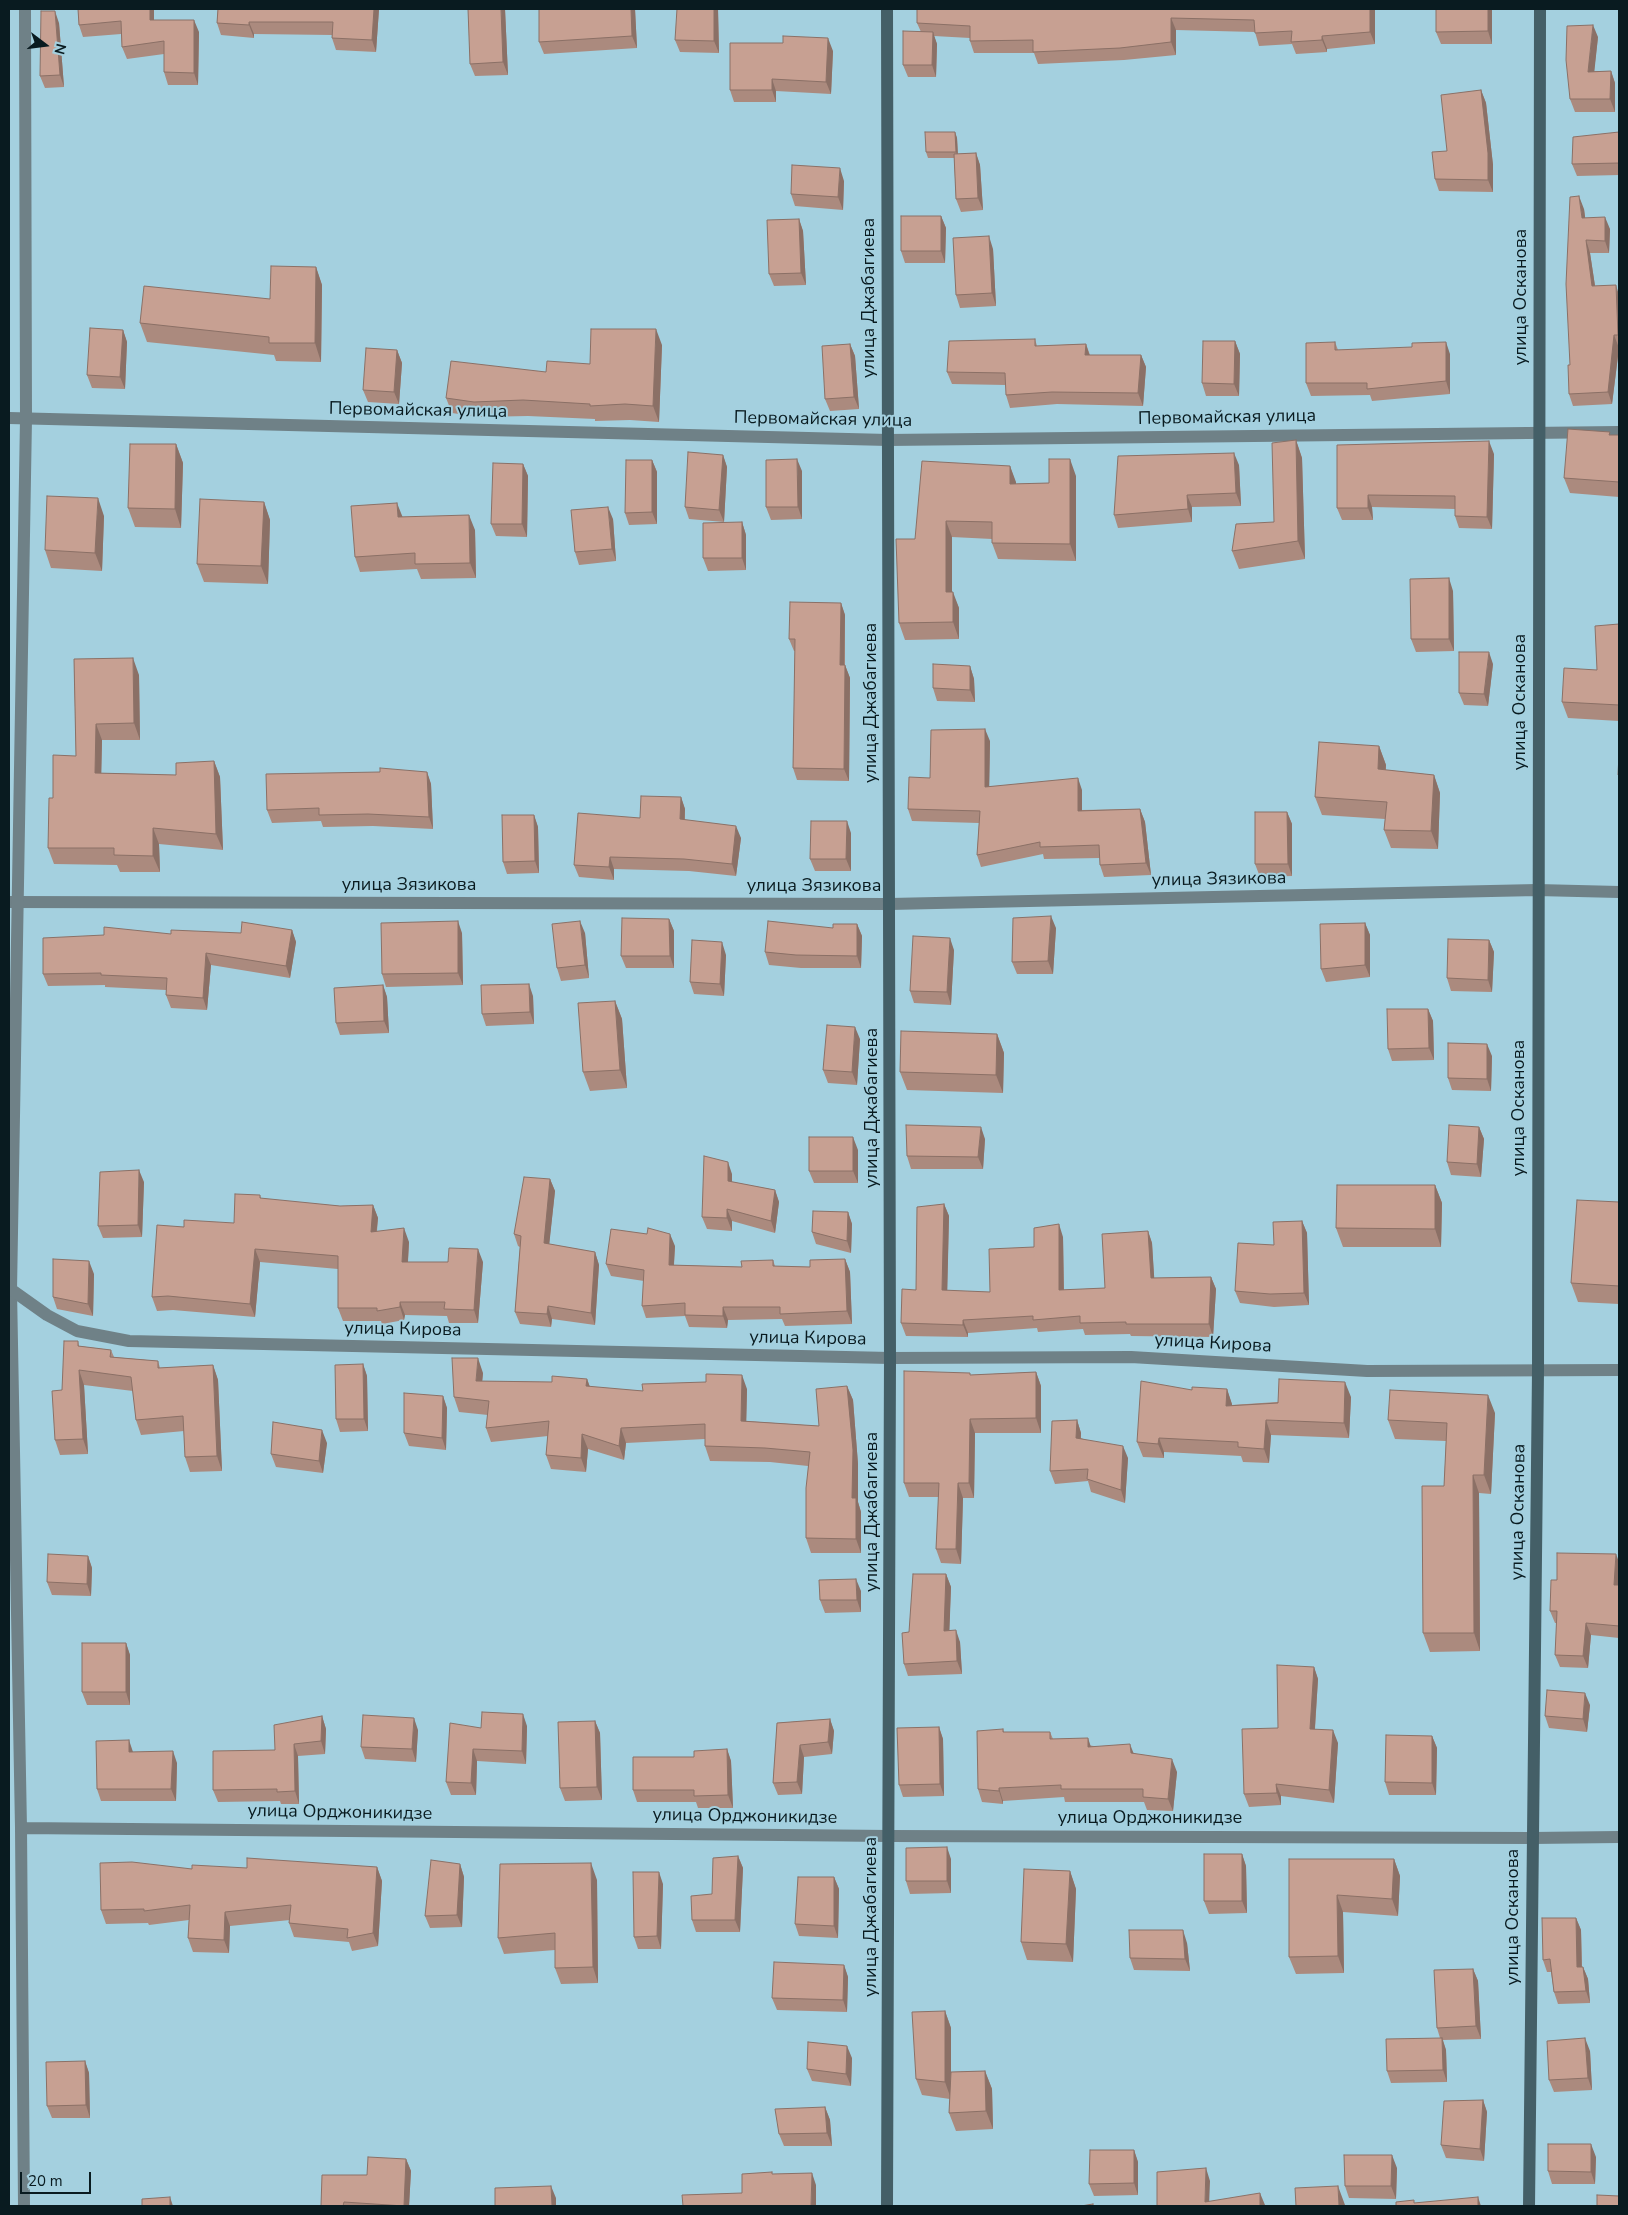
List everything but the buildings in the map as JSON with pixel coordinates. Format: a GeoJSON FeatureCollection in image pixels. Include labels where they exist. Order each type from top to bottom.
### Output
{"type":"FeatureCollection","features":[{"type":"Feature","properties":{"kind":"main road","name":"улица Джабагиева"},"geometry":{"type":"LineString","coordinates":[[888,9],[890,904],[888,2206]]}},
{"type":"Feature","properties":{"kind":"main road","name":"улица Осканова"},"geometry":{"type":"LineString","coordinates":[[1529,2206],[1538,1371],[1540,9]]}},
{"type":"Feature","properties":{"kind":"street"},"geometry":{"type":"LineString","coordinates":[[24,2206],[21,1828],[10,1289],[13,903],[26,419],[26,9]]}},
{"type":"Feature","properties":{"kind":"street","name":"Первомайская улица"},"geometry":{"type":"LineString","coordinates":[[9,418],[888,440],[1619,432]]}},
{"type":"Feature","properties":{"kind":"street","name":"улица Зязикова"},"geometry":{"type":"LineString","coordinates":[[13,903],[890,904],[1538,890],[1619,892]]}},
{"type":"Feature","properties":{"kind":"street","name":"улица Кирова"},"geometry":{"type":"LineString","coordinates":[[10,1289],[47,1315],[77,1331],[129,1341],[890,1358],[1131,1357],[1367,1371],[1619,1370]]}},
{"type":"Feature","properties":{"kind":"street","name":"улица Орджоникидзе"},"geometry":{"type":"LineString","coordinates":[[21,1828],[890,1836],[1619,1837]]}}]}
